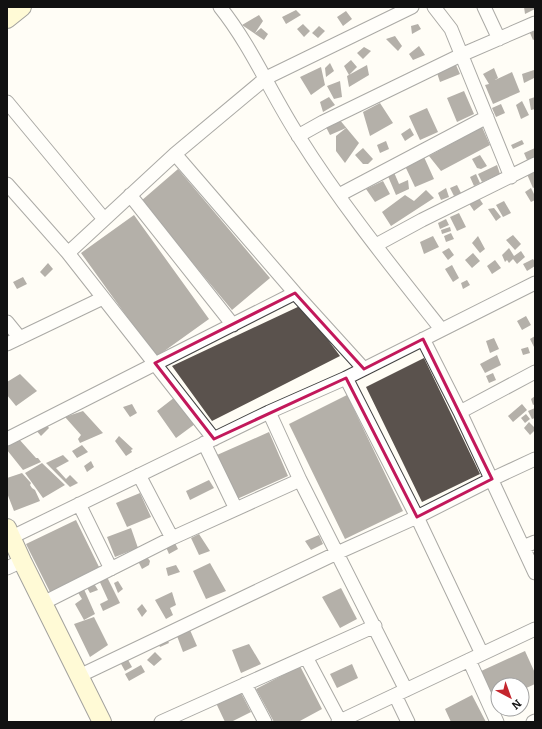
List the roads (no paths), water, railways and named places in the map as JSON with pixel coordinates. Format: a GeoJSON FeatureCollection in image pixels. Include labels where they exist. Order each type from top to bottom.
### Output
{"type":"FeatureCollection","features":[{"type":"Feature","properties":{"kind":"street"},"geometry":{"type":"LineString","coordinates":[[7,19],[22,7]]}},
{"type":"Feature","properties":{"kind":"street"},"geometry":{"type":"LineString","coordinates":[[68,253],[175,154],[266,78],[412,7]]}},
{"type":"Feature","properties":{"kind":"street"},"geometry":{"type":"LineString","coordinates":[[434,7],[451,29],[511,177]]}},
{"type":"Feature","properties":{"kind":"street"},"geometry":{"type":"LineString","coordinates":[[484,7],[498,39]]}},
{"type":"Feature","properties":{"kind":"street"},"geometry":{"type":"LineString","coordinates":[[225,8],[255,58],[298,136],[322,172],[441,329]]}},
{"type":"Feature","properties":{"kind":"street"},"geometry":{"type":"LineString","coordinates":[[298,136],[323,122],[461,55],[535,23]]}},
{"type":"Feature","properties":{"kind":"street"},"geometry":{"type":"LineString","coordinates":[[7,103],[104,219]]}},
{"type":"Feature","properties":{"kind":"street"},"geometry":{"type":"LineString","coordinates":[[339,195],[487,117]]}},
{"type":"Feature","properties":{"kind":"street"},"geometry":{"type":"LineString","coordinates":[[175,154],[295,293],[364,369]]}},
{"type":"Feature","properties":{"kind":"street"},"geometry":{"type":"LineString","coordinates":[[376,245],[422,220],[535,164]]}},
{"type":"Feature","properties":{"kind":"street"},"geometry":{"type":"LineString","coordinates":[[7,184],[68,253],[155,364],[209,441],[236,509]]}},
{"type":"Feature","properties":{"kind":"street"},"geometry":{"type":"LineString","coordinates":[[130,195],[233,324]]}},
{"type":"Feature","properties":{"kind":"street"},"geometry":{"type":"LineString","coordinates":[[102,722],[43,603],[14,564],[9,533],[79,504],[269,412],[346,378],[535,283]]}},
{"type":"Feature","properties":{"kind":"street"},"geometry":{"type":"LineString","coordinates":[[7,439],[295,293]]}},
{"type":"Feature","properties":{"kind":"street"},"geometry":{"type":"LineString","coordinates":[[7,344],[103,298]]}},
{"type":"Feature","properties":{"kind":"street"},"geometry":{"type":"LineString","coordinates":[[7,322],[20,338]]}},
{"type":"Feature","properties":{"kind":"street"},"geometry":{"type":"LineString","coordinates":[[423,339],[492,479],[529,544],[535,573]]}},
{"type":"Feature","properties":{"kind":"street"},"geometry":{"type":"LineString","coordinates":[[460,412],[535,372]]}},
{"type":"Feature","properties":{"kind":"street"},"geometry":{"type":"LineString","coordinates":[[346,378],[417,517],[482,654]]}},
{"type":"Feature","properties":{"kind":"street"},"geometry":{"type":"LineString","coordinates":[[269,412],[300,480],[375,626],[401,692],[408,722]]}},
{"type":"Feature","properties":{"kind":"street"},"geometry":{"type":"LineString","coordinates":[[78,676],[337,553],[417,517],[535,459]]}},
{"type":"Feature","properties":{"kind":"street"},"geometry":{"type":"LineString","coordinates":[[139,475],[172,538]]}},
{"type":"Feature","properties":{"kind":"street"},"geometry":{"type":"LineString","coordinates":[[43,603],[172,538],[300,480]]}},
{"type":"Feature","properties":{"kind":"street"},"geometry":{"type":"LineString","coordinates":[[79,504],[111,569]]}},
{"type":"Feature","properties":{"kind":"street"},"geometry":{"type":"LineString","coordinates":[[161,722],[375,626]]}},
{"type":"Feature","properties":{"kind":"street"},"geometry":{"type":"LineString","coordinates":[[306,657],[339,722],[535,629]]}},
{"type":"Feature","properties":{"kind":"street"},"geometry":{"type":"LineString","coordinates":[[469,660],[497,722]]}},
{"type":"Feature","properties":{"kind":"street"},"geometry":{"type":"LineString","coordinates":[[245,684],[265,722]]}}]}
